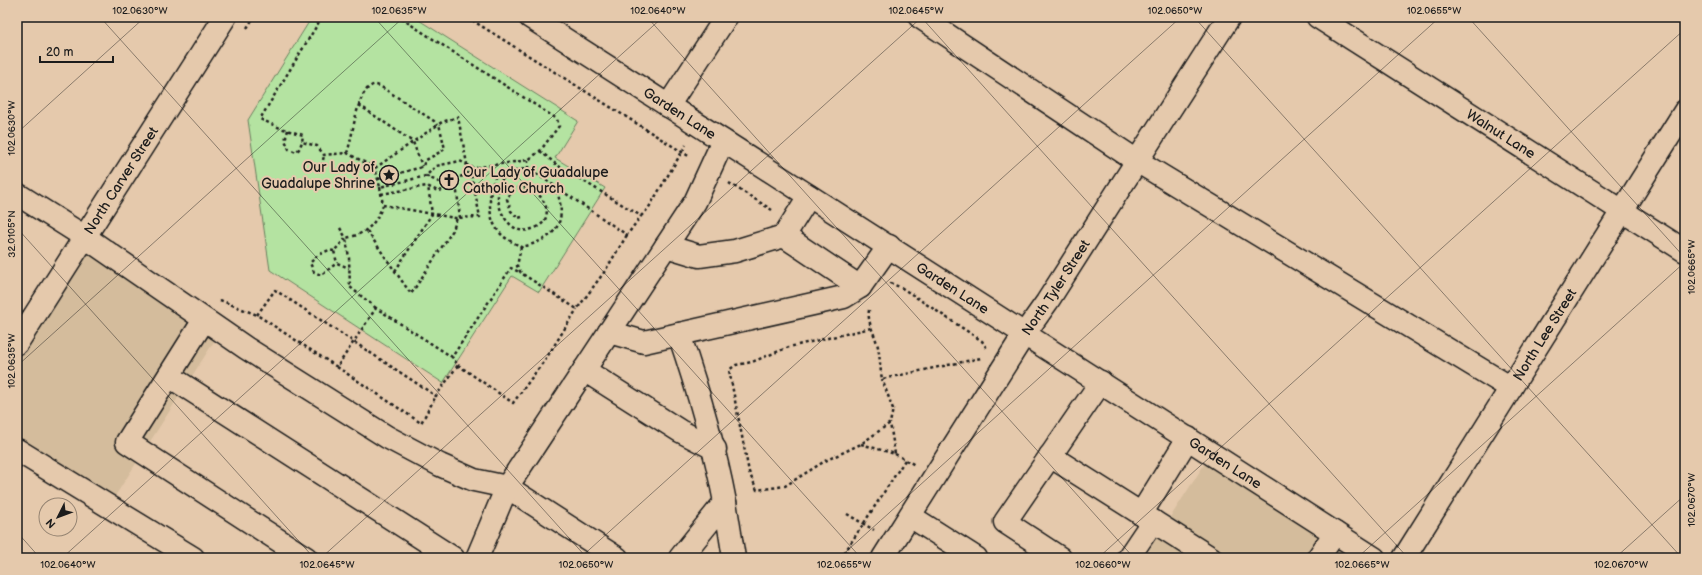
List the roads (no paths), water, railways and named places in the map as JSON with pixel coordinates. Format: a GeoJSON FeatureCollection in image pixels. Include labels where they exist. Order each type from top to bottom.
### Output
{"type":"FeatureCollection","features":[{"type":"Feature","properties":{"kind":"street","name":"North Carver Street"},"geometry":{"type":"LineString","coordinates":[[17,344],[225,17]]}},
{"type":"Feature","properties":{"kind":"street","name":"Garden Lane"},"geometry":{"type":"LineString","coordinates":[[530,17],[1374,558]]}},
{"type":"Feature","properties":{"kind":"street"},"geometry":{"type":"LineString","coordinates":[[668,106],[726,17]]}},
{"type":"Feature","properties":{"kind":"street"},"geometry":{"type":"LineString","coordinates":[[920,17],[1137,161],[1511,388]]}},
{"type":"Feature","properties":{"kind":"street","name":"North Tyler Street"},"geometry":{"type":"LineString","coordinates":[[888,550],[1025,333],[1047,302],[1228,17]]}},
{"type":"Feature","properties":{"kind":"street","name":"Walnut Lane"},"geometry":{"type":"LineString","coordinates":[[1318,17],[1685,251]]}},
{"type":"Feature","properties":{"kind":"street","name":"North Lee Street"},"geometry":{"type":"LineString","coordinates":[[1404,558],[1685,111]]}},
{"type":"Feature","properties":{"kind":"street"},"geometry":{"type":"LineString","coordinates":[[477,558],[507,487],[695,202],[723,141]]}},
{"type":"Feature","properties":{"kind":"street"},"geometry":{"type":"LineString","coordinates":[[17,194],[85,237],[204,320],[387,437],[440,465],[474,480],[507,487],[617,558]]}},
{"type":"Feature","properties":{"kind":"street"},"geometry":{"type":"LineString","coordinates":[[666,246],[699,256],[735,251],[784,236],[809,196]]}},
{"type":"Feature","properties":{"kind":"street"},"geometry":{"type":"LineString","coordinates":[[784,236],[860,287]]}},
{"type":"Feature","properties":{"kind":"street"},"geometry":{"type":"LineString","coordinates":[[609,332],[644,342],[844,297],[860,287],[889,246]]}},
{"type":"Feature","properties":{"kind":"street"},"geometry":{"type":"LineString","coordinates":[[204,320],[127,442],[306,558]]}},
{"type":"Feature","properties":{"kind":"street"},"geometry":{"type":"LineString","coordinates":[[679,334],[700,396],[715,449],[734,558]]}},
{"type":"Feature","properties":{"kind":"street"},"geometry":{"type":"LineString","coordinates":[[584,370],[680,431],[715,449]]}},
{"type":"Feature","properties":{"kind":"street"},"geometry":{"type":"LineString","coordinates":[[169,376],[453,558]]}},
{"type":"Feature","properties":{"kind":"street"},"geometry":{"type":"LineString","coordinates":[[1060,558],[1005,522],[1101,382]]}},
{"type":"Feature","properties":{"kind":"street"},"geometry":{"type":"LineString","coordinates":[[1128,558],[1188,438]]}},
{"type":"Feature","properties":{"kind":"street"},"geometry":{"type":"LineString","coordinates":[[17,450],[193,558]]}},
{"type":"Feature","properties":{"kind":"street"},"geometry":{"type":"LineString","coordinates":[[1050,456],[1211,558]]}},
{"type":"Feature","properties":{"kind":"street"},"geometry":{"type":"LineString","coordinates":[[680,558],[725,502]]}},
{"type":"Feature","properties":{"kind":"street"},"geometry":{"type":"LineString","coordinates":[[910,516],[976,558]]}},
{"type":"Feature","properties":{"kind":"street"},"geometry":{"type":"LineString","coordinates":[[1318,558],[1335,533]]}},
{"type":"Feature","properties":{"kind":"place","name":"Our Lady of Guadalupe Shrine"},"geometry":{"type":"Point","coordinates":[389,175]}},
{"type":"Feature","properties":{"kind":"place","name":"Our Lady of Guadalupe Catholic Church"},"geometry":{"type":"Point","coordinates":[449,180]}}]}
